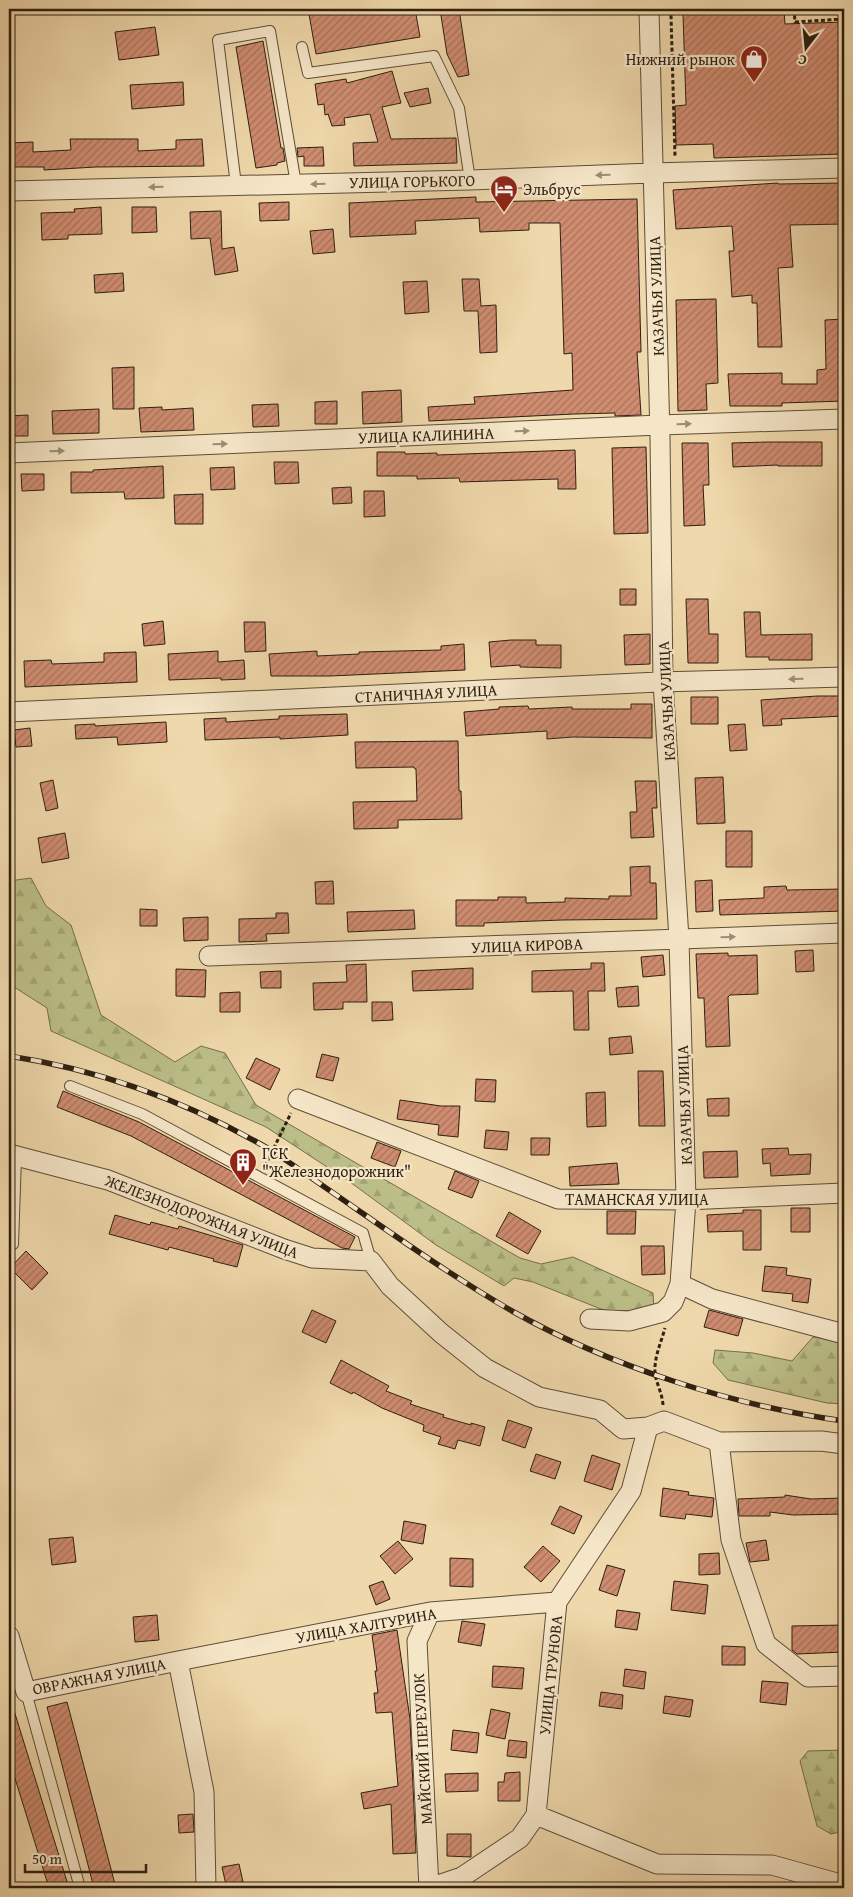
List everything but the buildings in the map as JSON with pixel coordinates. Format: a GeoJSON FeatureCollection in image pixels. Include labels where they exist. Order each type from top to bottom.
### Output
{"type":"FeatureCollection","features":[{"type":"Feature","properties":{"kind":"street","name":"КАЗАЧЬЯ УЛИЦА"},"geometry":{"type":"LineString","coordinates":[[590,1319],[629,1321],[663,1312],[673,1302],[680,1284],[686,1200],[679,940],[663,682],[660,425],[649,9]]}},
{"type":"Feature","properties":{"kind":"street","name":"УЛИЦА ГОРЬКОГО"},"geometry":{"type":"LineString","coordinates":[[9,191],[470,180],[844,168]]}},
{"type":"Feature","properties":{"kind":"street","name":"УЛИЦА КАЛИНИНА"},"geometry":{"type":"LineString","coordinates":[[9,453],[844,419]]}},
{"type":"Feature","properties":{"kind":"street","name":"СТАНИЧНАЯ УЛИЦА"},"geometry":{"type":"LineString","coordinates":[[9,712],[663,682],[844,677]]}},
{"type":"Feature","properties":{"kind":"street","name":"УЛИЦА КИРОВА"},"geometry":{"type":"LineString","coordinates":[[209,956],[844,933]]}},
{"type":"Feature","properties":{"kind":"street","name":"ТАМАНСКАЯ УЛИЦА"},"geometry":{"type":"LineString","coordinates":[[298,1099],[558,1199],[686,1200],[844,1193]]}},
{"type":"Feature","properties":{"kind":"street","name":"ЖЕЛЕЗНОДОРОЖНАЯ УЛИЦА"},"geometry":{"type":"LineString","coordinates":[[12,1155],[108,1180],[312,1258],[372,1261]]}},
{"type":"Feature","properties":{"kind":"street"},"geometry":{"type":"LineString","coordinates":[[372,1261],[390,1286],[485,1368],[539,1397],[600,1410],[624,1429],[641,1452]]}},
{"type":"Feature","properties":{"kind":"street"},"geometry":{"type":"LineString","coordinates":[[680,1284],[712,1299],[844,1334]]}},
{"type":"Feature","properties":{"kind":"street"},"geometry":{"type":"LineString","coordinates":[[624,1429],[648,1427],[664,1421],[720,1442],[821,1441],[844,1444]]}},
{"type":"Feature","properties":{"kind":"street","name":"УЛИЦА ТРУНОВА"},"geometry":{"type":"LineString","coordinates":[[429,1888],[462,1876],[520,1838],[536,1815],[557,1602],[631,1491],[648,1427]]}},
{"type":"Feature","properties":{"kind":"street"},"geometry":{"type":"LineString","coordinates":[[720,1442],[731,1540],[766,1644],[808,1677],[844,1676]]}},
{"type":"Feature","properties":{"kind":"street","name":"УЛИЦА ХАЛТУРИНА"},"geometry":{"type":"LineString","coordinates":[[178,1661],[430,1612],[557,1602]]}},
{"type":"Feature","properties":{"kind":"street","name":"МАЙСКИЙ ПЕРЕУЛОК"},"geometry":{"type":"LineString","coordinates":[[429,1888],[417,1641],[430,1612]]}},
{"type":"Feature","properties":{"kind":"street","name":"ОВРАЖНАЯ УЛИЦА"},"geometry":{"type":"LineString","coordinates":[[9,1636],[26,1692],[178,1661],[204,1792],[206,1888]]}},
{"type":"Feature","properties":{"kind":"street"},"geometry":{"type":"LineString","coordinates":[[536,1815],[657,1864],[772,1865],[844,1885]]}},
{"type":"Feature","properties":{"kind":"lane"},"geometry":{"type":"LineString","coordinates":[[236,185],[218,40],[270,31],[296,184]]}},
{"type":"Feature","properties":{"kind":"lane"},"geometry":{"type":"LineString","coordinates":[[302,47],[308,73],[434,56],[459,108],[470,180]]}},
{"type":"Feature","properties":{"kind":"lane"},"geometry":{"type":"LineString","coordinates":[[70,1086],[142,1114],[363,1233],[372,1261]]}},
{"type":"Feature","properties":{"kind":"lane"},"geometry":{"type":"LineString","coordinates":[[12,1155],[13,1244]]}},
{"type":"Feature","properties":{"kind":"lane"},"geometry":{"type":"LineString","coordinates":[[26,1692],[80,1888]]}},
{"type":"Feature","properties":{"kind":"path"},"geometry":{"type":"LineString","coordinates":[[794,9],[795,22],[844,19]]}},
{"type":"Feature","properties":{"kind":"path"},"geometry":{"type":"LineString","coordinates":[[260,1178],[298,1099]]}},
{"type":"Feature","properties":{"kind":"green space"},"geometry":{"type":"Polygon","coordinates":[[[31,878],[46,906],[71,925],[101,1015],[175,1062],[201,1046],[225,1053],[256,1105],[520,1258],[541,1264],[573,1257],[653,1293],[654,1310],[606,1311],[533,1282],[514,1278],[504,1286],[436,1245],[350,1182],[266,1127],[51,1031],[47,1008],[11,985],[9,986],[9,881],[31,878]]]}},
{"type":"Feature","properties":{"kind":"green space"},"geometry":{"type":"Polygon","coordinates":[[[813,1337],[844,1342],[844,1404],[827,1403],[728,1380],[713,1363],[715,1350],[753,1353],[792,1361],[813,1337]]]}},
{"type":"Feature","properties":{"kind":"green space"},"geometry":{"type":"Polygon","coordinates":[[[844,1750],[844,1831],[831,1834],[817,1826],[800,1761],[808,1751],[844,1750]]]}},
{"type":"Feature","properties":{"kind":"railway"},"geometry":{"type":"LineString","coordinates":[[9,1056],[43,1062],[110,1079],[175,1103],[238,1132],[269,1149],[488,1297],[550,1331],[589,1349],[673,1381],[716,1394],[759,1405],[844,1421]]}},
{"type":"Feature","properties":{"kind":"place","name":"Нижний рынок"},"geometry":{"type":"Point","coordinates":[754,83]}},
{"type":"Feature","properties":{"kind":"place","name":"Эльбрус"},"geometry":{"type":"Point","coordinates":[504,213]}},
{"type":"Feature","properties":{"kind":"place","name":"ГСК \"Железнодорожник\""},"geometry":{"type":"Point","coordinates":[243,1186]}}]}
